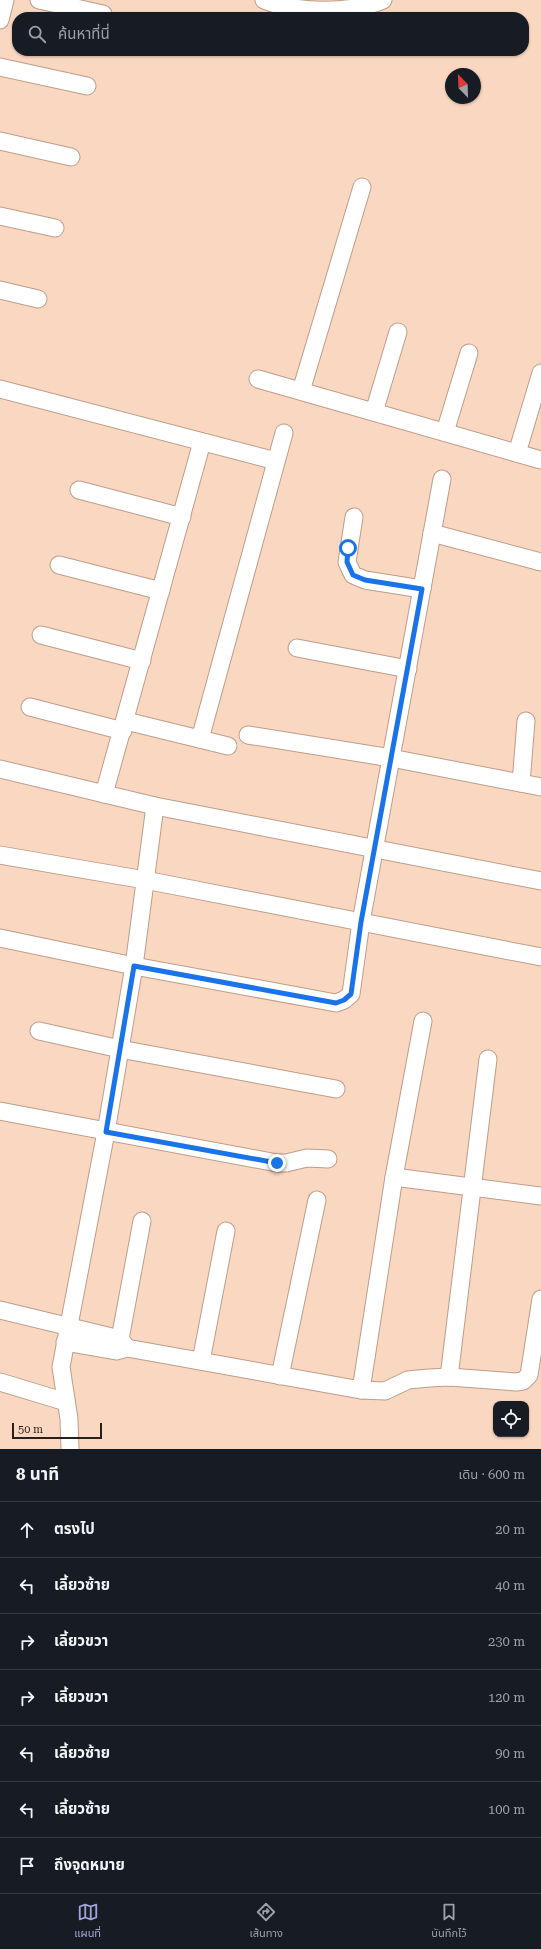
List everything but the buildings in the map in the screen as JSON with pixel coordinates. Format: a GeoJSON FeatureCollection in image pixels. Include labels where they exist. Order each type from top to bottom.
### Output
{"type":"FeatureCollection","features":[{"type":"Feature","properties":{"kind":"street"},"geometry":{"type":"LineString","coordinates":[[0,20],[5,0]]}},
{"type":"Feature","properties":{"kind":"street"},"geometry":{"type":"LineString","coordinates":[[39,0],[94,12]]}},
{"type":"Feature","properties":{"kind":"street"},"geometry":{"type":"LineString","coordinates":[[264,0],[277,5],[313,10],[348,8],[383,0]]}},
{"type":"Feature","properties":{"kind":"street"},"geometry":{"type":"LineString","coordinates":[[0,67],[87,86]]}},
{"type":"Feature","properties":{"kind":"street"},"geometry":{"type":"LineString","coordinates":[[0,141],[71,157]]}},
{"type":"Feature","properties":{"kind":"street"},"geometry":{"type":"LineString","coordinates":[[301,391],[362,188]]}},
{"type":"Feature","properties":{"kind":"street"},"geometry":{"type":"LineString","coordinates":[[0,216],[55,228]]}},
{"type":"Feature","properties":{"kind":"street"},"geometry":{"type":"LineString","coordinates":[[0,290],[38,299]]}},
{"type":"Feature","properties":{"kind":"street"},"geometry":{"type":"LineString","coordinates":[[374,412],[398,332]]}},
{"type":"Feature","properties":{"kind":"street"},"geometry":{"type":"LineString","coordinates":[[446,432],[469,352]]}},
{"type":"Feature","properties":{"kind":"street"},"geometry":{"type":"LineString","coordinates":[[517,453],[541,373]]}},
{"type":"Feature","properties":{"kind":"street"},"geometry":{"type":"LineString","coordinates":[[258,379],[541,460]]}},
{"type":"Feature","properties":{"kind":"street"},"geometry":{"type":"LineString","coordinates":[[0,389],[276,461]]}},
{"type":"Feature","properties":{"kind":"street"},"geometry":{"type":"LineString","coordinates":[[200,739],[284,433]]}},
{"type":"Feature","properties":{"kind":"street"},"geometry":{"type":"LineString","coordinates":[[104,794],[202,442]]}},
{"type":"Feature","properties":{"kind":"street"},"geometry":{"type":"LineString","coordinates":[[0,938],[134,966],[336,1003],[344,1000],[351,994],[361,922],[376,848],[442,479]]}},
{"type":"Feature","properties":{"kind":"street"},"geometry":{"type":"LineString","coordinates":[[79,490],[182,517]]}},
{"type":"Feature","properties":{"kind":"street"},"geometry":{"type":"LineString","coordinates":[[354,517],[347,562],[353,575],[365,580],[422,589]]}},
{"type":"Feature","properties":{"kind":"street"},"geometry":{"type":"LineString","coordinates":[[432,532],[541,562]]}},
{"type":"Feature","properties":{"kind":"street"},"geometry":{"type":"LineString","coordinates":[[59,565],[161,591]]}},
{"type":"Feature","properties":{"kind":"street"},"geometry":{"type":"LineString","coordinates":[[41,635],[142,661]]}},
{"type":"Feature","properties":{"kind":"street"},"geometry":{"type":"LineString","coordinates":[[297,648],[408,669]]}},
{"type":"Feature","properties":{"kind":"street"},"geometry":{"type":"LineString","coordinates":[[30,707],[124,726],[200,739],[228,746]]}},
{"type":"Feature","properties":{"kind":"street"},"geometry":{"type":"LineString","coordinates":[[521,783],[526,720]]}},
{"type":"Feature","properties":{"kind":"street"},"geometry":{"type":"LineString","coordinates":[[248,735],[391,758],[541,787]]}},
{"type":"Feature","properties":{"kind":"street"},"geometry":{"type":"LineString","coordinates":[[0,769],[155,806],[541,881]]}},
{"type":"Feature","properties":{"kind":"street"},"geometry":{"type":"LineString","coordinates":[[70,1449],[61,1367],[106,1132],[134,966],[155,806]]}},
{"type":"Feature","properties":{"kind":"street"},"geometry":{"type":"LineString","coordinates":[[0,854],[145,880],[541,957]]}},
{"type":"Feature","properties":{"kind":"street"},"geometry":{"type":"LineString","coordinates":[[361,1390],[394,1177],[423,1021]]}},
{"type":"Feature","properties":{"kind":"street"},"geometry":{"type":"LineString","coordinates":[[39,1032],[120,1049],[336,1089]]}},
{"type":"Feature","properties":{"kind":"street"},"geometry":{"type":"LineString","coordinates":[[449,1377],[488,1059]]}},
{"type":"Feature","properties":{"kind":"street"},"geometry":{"type":"LineString","coordinates":[[0,1111],[277,1163],[286,1164],[307,1158],[328,1159]]}},
{"type":"Feature","properties":{"kind":"street"},"geometry":{"type":"LineString","coordinates":[[394,1177],[541,1196]]}},
{"type":"Feature","properties":{"kind":"street"},"geometry":{"type":"LineString","coordinates":[[280,1376],[317,1200]]}},
{"type":"Feature","properties":{"kind":"street"},"geometry":{"type":"LineString","coordinates":[[121,1346],[142,1221]]}},
{"type":"Feature","properties":{"kind":"street"},"geometry":{"type":"LineString","coordinates":[[201,1361],[226,1231]]}},
{"type":"Feature","properties":{"kind":"street"},"geometry":{"type":"LineString","coordinates":[[0,1310],[67,1335],[280,1376],[361,1390],[385,1391],[408,1380],[449,1377],[516,1382],[523,1381],[529,1375],[541,1300]]}},
{"type":"Feature","properties":{"kind":"street"},"geometry":{"type":"LineString","coordinates":[[0,1382],[66,1402]]}},
{"type":"Feature","properties":{"kind":"route"},"geometry":{"type":"LineString","coordinates":[[277,1163],[106,1132],[134,966],[336,1003],[344,1000],[351,994],[361,922],[376,848],[422,589],[365,580],[353,575],[347,562],[348,548]]}}]}
